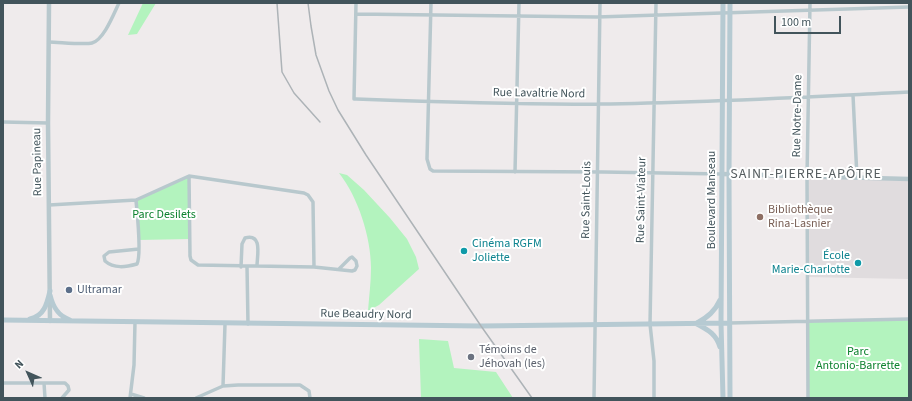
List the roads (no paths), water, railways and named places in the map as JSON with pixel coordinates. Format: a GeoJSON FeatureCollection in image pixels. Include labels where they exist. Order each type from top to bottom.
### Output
{"type":"FeatureCollection","features":[{"type":"Feature","properties":{"kind":"main road","name":"Boulevard Manseau"},"geometry":{"type":"LineString","coordinates":[[723,3],[721,323],[723,398]]}},
{"type":"Feature","properties":{"kind":"main road","name":"Boulevard Manseau"},"geometry":{"type":"LineString","coordinates":[[730,3],[730,398]]}},
{"type":"Feature","properties":{"kind":"main road"},"geometry":{"type":"LineString","coordinates":[[17,320],[26,320],[37,317],[47,305],[50,292]]}},
{"type":"Feature","properties":{"kind":"main road"},"geometry":{"type":"LineString","coordinates":[[50,292],[52,303],[59,314],[66,319],[77,322]]}},
{"type":"Feature","properties":{"kind":"main road"},"geometry":{"type":"LineString","coordinates":[[722,297],[712,313],[696,323],[714,334],[718,339],[723,354]]}},
{"type":"Feature","properties":{"kind":"main road","name":"Rue Beaudry Nord"},"geometry":{"type":"LineString","coordinates":[[3,320],[225,324],[481,326],[729,323]]}},
{"type":"Feature","properties":{"kind":"street","name":"Rue Papineau"},"geometry":{"type":"LineString","coordinates":[[49,3],[48,123],[50,321]]}},
{"type":"Feature","properties":{"kind":"street"},"geometry":{"type":"LineString","coordinates":[[49,42],[88,44],[97,41],[103,35],[119,3]]}},
{"type":"Feature","properties":{"kind":"street"},"geometry":{"type":"LineString","coordinates":[[356,3],[356,14],[600,17],[909,7]]}},
{"type":"Feature","properties":{"kind":"street"},"geometry":{"type":"LineString","coordinates":[[431,3],[427,159],[430,169],[437,172],[597,172],[909,179]]}},
{"type":"Feature","properties":{"kind":"street"},"geometry":{"type":"LineString","coordinates":[[515,172],[518,3]]}},
{"type":"Feature","properties":{"kind":"street","name":"Rue Saint-Louis"},"geometry":{"type":"LineString","coordinates":[[594,398],[600,3]]}},
{"type":"Feature","properties":{"kind":"street","name":"Rue Saint-Viateur"},"geometry":{"type":"LineString","coordinates":[[654,398],[654,361],[650,324],[656,3]]}},
{"type":"Feature","properties":{"kind":"street","name":"Rue Notre-Dame"},"geometry":{"type":"LineString","coordinates":[[808,398],[807,177],[810,3]]}},
{"type":"Feature","properties":{"kind":"street","name":"Rue Lavaltrie Nord"},"geometry":{"type":"LineString","coordinates":[[356,14],[354,99],[516,104],[599,104],[729,101],[909,92]]}},
{"type":"Feature","properties":{"kind":"street"},"geometry":{"type":"LineString","coordinates":[[853,95],[857,178]]}},
{"type":"Feature","properties":{"kind":"street"},"geometry":{"type":"LineString","coordinates":[[3,122],[48,123]]}},
{"type":"Feature","properties":{"kind":"street"},"geometry":{"type":"LineString","coordinates":[[49,205],[136,200],[189,176],[304,193],[308,195],[313,202],[314,267]]}},
{"type":"Feature","properties":{"kind":"street"},"geometry":{"type":"LineString","coordinates":[[189,176],[190,256],[194,263],[198,265],[241,267],[314,267],[352,271],[355,270],[357,266],[356,261],[350,258],[339,269]]}},
{"type":"Feature","properties":{"kind":"street"},"geometry":{"type":"LineString","coordinates":[[136,200],[139,250],[137,264],[114,267],[105,262],[104,256],[108,252],[139,250]]}},
{"type":"Feature","properties":{"kind":"street"},"geometry":{"type":"LineString","coordinates":[[241,267],[242,244],[246,238],[249,237],[255,239],[258,246],[257,266]]}},
{"type":"Feature","properties":{"kind":"street"},"geometry":{"type":"LineString","coordinates":[[247,266],[248,324]]}},
{"type":"Feature","properties":{"kind":"street"},"geometry":{"type":"LineString","coordinates":[[729,323],[807,320],[909,319]]}},
{"type":"Feature","properties":{"kind":"street"},"geometry":{"type":"LineString","coordinates":[[135,322],[134,365],[131,396],[144,398]]}},
{"type":"Feature","properties":{"kind":"street"},"geometry":{"type":"LineString","coordinates":[[223,386],[225,324]]}},
{"type":"Feature","properties":{"kind":"street"},"geometry":{"type":"LineString","coordinates":[[3,383],[65,383],[69,390],[62,398]]}},
{"type":"Feature","properties":{"kind":"street"},"geometry":{"type":"LineString","coordinates":[[44,383],[45,398]]}},
{"type":"Feature","properties":{"kind":"street"},"geometry":{"type":"LineString","coordinates":[[196,398],[223,386],[238,384],[300,386],[309,391],[310,398]]}},
{"type":"Feature","properties":{"kind":"railway"},"geometry":{"type":"LineString","coordinates":[[277,3],[282,72],[294,93],[320,122]]}},
{"type":"Feature","properties":{"kind":"railway"},"geometry":{"type":"LineString","coordinates":[[308,3],[316,55],[329,91],[338,110],[366,155],[481,326],[532,398]]}},
{"type":"Feature","properties":{"kind":"place","name":"Bibliothèque Rina-Lasnier"},"geometry":{"type":"Point","coordinates":[760,217]}},
{"type":"Feature","properties":{"kind":"place","name":"Cinéma RGFM Joliette"},"geometry":{"type":"Point","coordinates":[464,251]}},
{"type":"Feature","properties":{"kind":"place","name":"École Marie-Charlotte"},"geometry":{"type":"Point","coordinates":[858,263]}},
{"type":"Feature","properties":{"kind":"place","name":"Ultramar"},"geometry":{"type":"Point","coordinates":[69,290]}},
{"type":"Feature","properties":{"kind":"place","name":"Témoins de Jéhovah (les)"},"geometry":{"type":"Point","coordinates":[471,357]}},
{"type":"Feature","properties":{"kind":"district","name":"SAINT-PIERRE-APÔTRE"},"geometry":{"type":"Point","coordinates":[806,175]}},
{"type":"Feature","properties":{"kind":"park label","name":"Parc Desilets"},"geometry":{"type":"Point","coordinates":[164,215]}},
{"type":"Feature","properties":{"kind":"park label","name":"Parc Antonio-Barrette"},"geometry":{"type":"Point","coordinates":[858,359]}}]}
